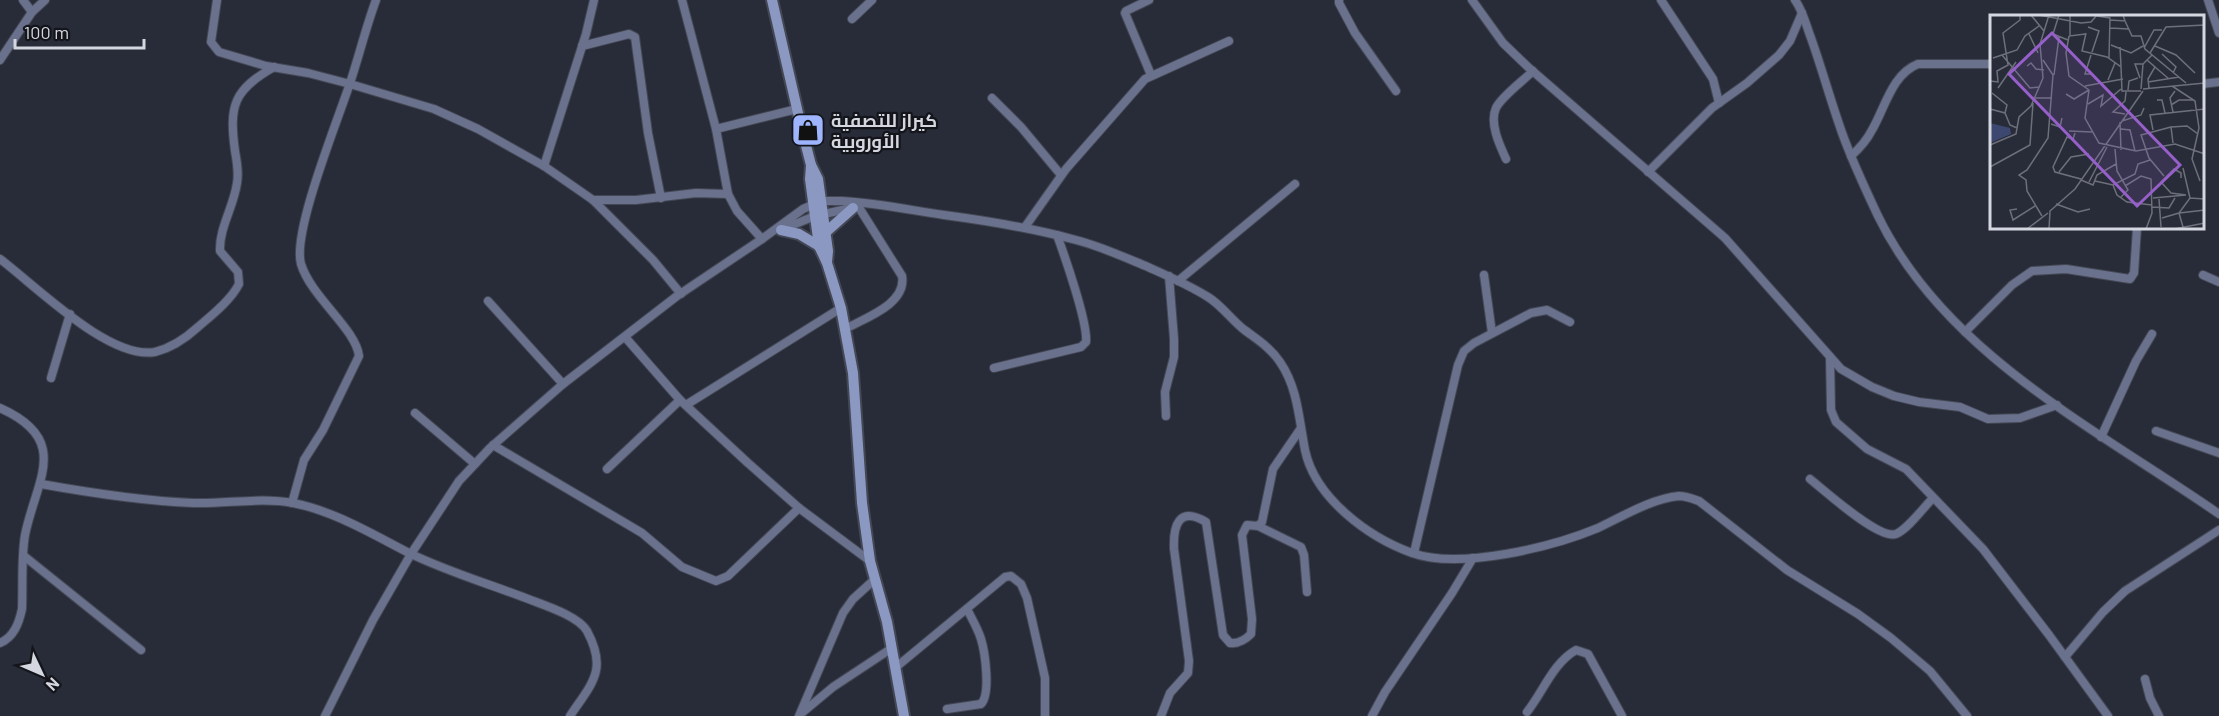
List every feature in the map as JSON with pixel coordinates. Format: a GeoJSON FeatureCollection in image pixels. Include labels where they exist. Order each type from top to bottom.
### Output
{"type":"FeatureCollection","features":[{"type":"Feature","properties":{"kind":"street"},"geometry":{"type":"LineString","coordinates":[[23,0],[32,12]]}},
{"type":"Feature","properties":{"kind":"street"},"geometry":{"type":"LineString","coordinates":[[0,60],[32,12],[45,0]]}},
{"type":"Feature","properties":{"kind":"street"},"geometry":{"type":"LineString","coordinates":[[217,0],[212,42],[219,52],[350,84],[434,109],[478,129],[544,166],[593,200],[653,260],[681,294]]}},
{"type":"Feature","properties":{"kind":"street"},"geometry":{"type":"LineString","coordinates":[[292,503],[304,460],[323,430],[359,356],[358,348],[351,337],[313,290],[302,264],[300,248],[315,186],[376,0]]}},
{"type":"Feature","properties":{"kind":"street"},"geometry":{"type":"LineString","coordinates":[[544,166],[594,0]]}},
{"type":"Feature","properties":{"kind":"street"},"geometry":{"type":"LineString","coordinates":[[682,0],[716,129],[728,194],[737,211],[762,239]]}},
{"type":"Feature","properties":{"kind":"street"},"geometry":{"type":"LineString","coordinates":[[772,0],[811,165],[809,174],[819,215],[819,246],[827,262],[845,329],[853,373],[862,503],[870,561],[887,622],[904,716]]}},
{"type":"Feature","properties":{"kind":"street"},"geometry":{"type":"LineString","coordinates":[[852,19],[872,0]]}},
{"type":"Feature","properties":{"kind":"street"},"geometry":{"type":"LineString","coordinates":[[1149,0],[1126,11],[1125,14],[1151,75]]}},
{"type":"Feature","properties":{"kind":"street"},"geometry":{"type":"LineString","coordinates":[[1339,0],[1355,33],[1396,91]]}},
{"type":"Feature","properties":{"kind":"street"},"geometry":{"type":"LineString","coordinates":[[1472,0],[1503,43],[1725,238],[1841,369],[1893,396],[1919,402],[1960,406],[1988,419],[2020,418],[2057,405]]}},
{"type":"Feature","properties":{"kind":"street"},"geometry":{"type":"LineString","coordinates":[[1661,0],[1713,79],[1719,103]]}},
{"type":"Feature","properties":{"kind":"street"},"geometry":{"type":"LineString","coordinates":[[1795,0],[1802,13],[1851,156],[1902,260],[1926,291],[1965,332],[1996,359],[2101,437],[2219,514]]}},
{"type":"Feature","properties":{"kind":"street"},"geometry":{"type":"LineString","coordinates":[[2208,0],[2219,33]]}},
{"type":"Feature","properties":{"kind":"street"},"geometry":{"type":"LineString","coordinates":[[1648,172],[1719,103],[1779,55],[1790,40],[1802,13]]}},
{"type":"Feature","properties":{"kind":"street"},"geometry":{"type":"LineString","coordinates":[[582,46],[629,34],[635,37],[648,133],[661,198]]}},
{"type":"Feature","properties":{"kind":"street"},"geometry":{"type":"LineString","coordinates":[[1025,227],[1061,175],[1141,82],[1151,75],[1229,41]]}},
{"type":"Feature","properties":{"kind":"street"},"geometry":{"type":"LineString","coordinates":[[1851,156],[1865,142],[1900,77],[1912,67],[1918,64],[1990,64]]}},
{"type":"Feature","properties":{"kind":"street"},"geometry":{"type":"LineString","coordinates":[[0,260],[70,315],[118,346],[142,352],[155,351],[174,345],[188,336],[237,290],[240,281],[238,272],[222,255],[220,246],[238,178],[232,127],[233,113],[245,86],[274,67]]}},
{"type":"Feature","properties":{"kind":"street"},"geometry":{"type":"LineString","coordinates":[[1506,159],[1496,134],[1494,112],[1499,103],[1533,71]]}},
{"type":"Feature","properties":{"kind":"street"},"geometry":{"type":"LineString","coordinates":[[2204,84],[2219,82]]}},
{"type":"Feature","properties":{"kind":"street"},"geometry":{"type":"LineString","coordinates":[[992,98],[1021,127],[1061,175]]}},
{"type":"Feature","properties":{"kind":"street"},"geometry":{"type":"LineString","coordinates":[[716,129],[797,109]]}},
{"type":"Feature","properties":{"kind":"street"},"geometry":{"type":"LineString","coordinates":[[1178,281],[1295,184]]}},
{"type":"Feature","properties":{"kind":"street"},"geometry":{"type":"LineString","coordinates":[[593,200],[636,200],[696,194],[728,194]]}},
{"type":"Feature","properties":{"kind":"street"},"geometry":{"type":"LineString","coordinates":[[325,716],[373,621],[411,554],[459,481],[493,445],[563,384],[681,294],[817,202],[867,203],[1025,227],[1078,240],[1169,276],[1216,302],[1271,351],[1290,381],[1308,462],[1336,503],[1378,538],[1414,553],[1436,559],[1473,558],[1560,542],[1674,497],[1682,496],[1699,501],[1787,570],[1858,614],[1891,638],[1930,671],[1967,716]]}},
{"type":"Feature","properties":{"kind":"street"},"geometry":{"type":"LineString","coordinates":[[777,230],[819,215],[867,203]]}},
{"type":"Feature","properties":{"kind":"street"},"geometry":{"type":"LineString","coordinates":[[826,232],[856,207]]}},
{"type":"Feature","properties":{"kind":"street"},"geometry":{"type":"LineString","coordinates":[[845,329],[892,302],[903,282],[902,276],[856,207]]}},
{"type":"Feature","properties":{"kind":"street"},"geometry":{"type":"LineString","coordinates":[[819,215],[826,232],[827,262]]}},
{"type":"Feature","properties":{"kind":"street"},"geometry":{"type":"LineString","coordinates":[[777,230],[798,234],[819,246]]}},
{"type":"Feature","properties":{"kind":"street"},"geometry":{"type":"LineString","coordinates":[[1965,332],[2012,285],[2032,271],[2066,269],[2130,279],[2134,273],[2137,230]]}},
{"type":"Feature","properties":{"kind":"street"},"geometry":{"type":"LineString","coordinates":[[994,368],[1084,346],[1086,342],[1087,336],[1057,235]]}},
{"type":"Feature","properties":{"kind":"street"},"geometry":{"type":"LineString","coordinates":[[1484,275],[1492,333]]}},
{"type":"Feature","properties":{"kind":"street"},"geometry":{"type":"LineString","coordinates":[[2203,275],[2219,282]]}},
{"type":"Feature","properties":{"kind":"street"},"geometry":{"type":"LineString","coordinates":[[1166,416],[1165,392],[1174,357],[1169,276]]}},
{"type":"Feature","properties":{"kind":"street"},"geometry":{"type":"LineString","coordinates":[[488,301],[563,384]]}},
{"type":"Feature","properties":{"kind":"street"},"geometry":{"type":"LineString","coordinates":[[607,469],[683,403],[841,308]]}},
{"type":"Feature","properties":{"kind":"street"},"geometry":{"type":"LineString","coordinates":[[1414,553],[1464,351],[1492,333],[1531,313],[1543,310],[1570,322]]}},
{"type":"Feature","properties":{"kind":"street"},"geometry":{"type":"LineString","coordinates":[[51,378],[70,315]]}},
{"type":"Feature","properties":{"kind":"street"},"geometry":{"type":"LineString","coordinates":[[2101,437],[2136,361],[2152,334]]}},
{"type":"Feature","properties":{"kind":"street"},"geometry":{"type":"LineString","coordinates":[[625,337],[683,403],[799,508],[870,561]]}},
{"type":"Feature","properties":{"kind":"street"},"geometry":{"type":"LineString","coordinates":[[1830,357],[1831,410],[1836,422],[1867,449],[1906,469],[1996,564],[2108,716]]}},
{"type":"Feature","properties":{"kind":"street"},"geometry":{"type":"LineString","coordinates":[[0,408],[22,420],[41,442],[44,464],[41,484],[26,532],[20,619],[14,633],[0,643]]}},
{"type":"Feature","properties":{"kind":"street"},"geometry":{"type":"LineString","coordinates":[[415,412],[475,464]]}},
{"type":"Feature","properties":{"kind":"street"},"geometry":{"type":"LineString","coordinates":[[1258,526],[1265,517],[1269,482],[1273,469],[1301,428]]}},
{"type":"Feature","properties":{"kind":"street"},"geometry":{"type":"LineString","coordinates":[[2156,431],[2219,453]]}},
{"type":"Feature","properties":{"kind":"street"},"geometry":{"type":"LineString","coordinates":[[493,445],[642,533],[682,567],[716,581],[728,576],[799,508]]}},
{"type":"Feature","properties":{"kind":"street"},"geometry":{"type":"LineString","coordinates":[[1810,479],[1872,527],[1888,535],[1894,535],[1905,527],[1934,498]]}},
{"type":"Feature","properties":{"kind":"street"},"geometry":{"type":"LineString","coordinates":[[41,484],[99,494],[195,503],[258,500],[292,503],[328,514],[382,538],[411,554],[573,618],[584,626],[596,655],[598,668],[596,676],[570,716]]}},
{"type":"Feature","properties":{"kind":"street"},"geometry":{"type":"LineString","coordinates":[[1161,716],[1170,693],[1188,673],[1189,661],[1173,533],[1184,516],[1193,515],[1206,522],[1225,640],[1236,644],[1251,634],[1242,535],[1247,525],[1258,526],[1301,547],[1304,555],[1306,592]]}},
{"type":"Feature","properties":{"kind":"street"},"geometry":{"type":"LineString","coordinates":[[2065,657],[2103,612],[2125,591],[2219,530]]}},
{"type":"Feature","properties":{"kind":"street"},"geometry":{"type":"LineString","coordinates":[[24,556],[141,650]]}},
{"type":"Feature","properties":{"kind":"street"},"geometry":{"type":"LineString","coordinates":[[1372,716],[1385,692],[1424,636],[1473,558]]}},
{"type":"Feature","properties":{"kind":"street"},"geometry":{"type":"LineString","coordinates":[[895,668],[1005,577],[1011,576],[1022,585],[1027,598],[1043,665],[1046,716]]}},
{"type":"Feature","properties":{"kind":"street"},"geometry":{"type":"LineString","coordinates":[[800,715],[843,613],[853,599],[875,579]]}},
{"type":"Feature","properties":{"kind":"street"},"geometry":{"type":"LineString","coordinates":[[947,709],[981,704],[985,697],[984,651],[981,638],[967,609]]}},
{"type":"Feature","properties":{"kind":"street"},"geometry":{"type":"LineString","coordinates":[[800,715],[832,687],[892,648]]}},
{"type":"Feature","properties":{"kind":"street"},"geometry":{"type":"LineString","coordinates":[[1527,712],[1540,696],[1558,666],[1568,654],[1576,650],[1588,654],[1622,716]]}},
{"type":"Feature","properties":{"kind":"street"},"geometry":{"type":"LineString","coordinates":[[2145,679],[2150,698],[2159,716]]}},
{"type":"Feature","properties":{"kind":"place","name":"كيراز للتصفية الأوروبية"},"geometry":{"type":"Point","coordinates":[808,130]}}]}
